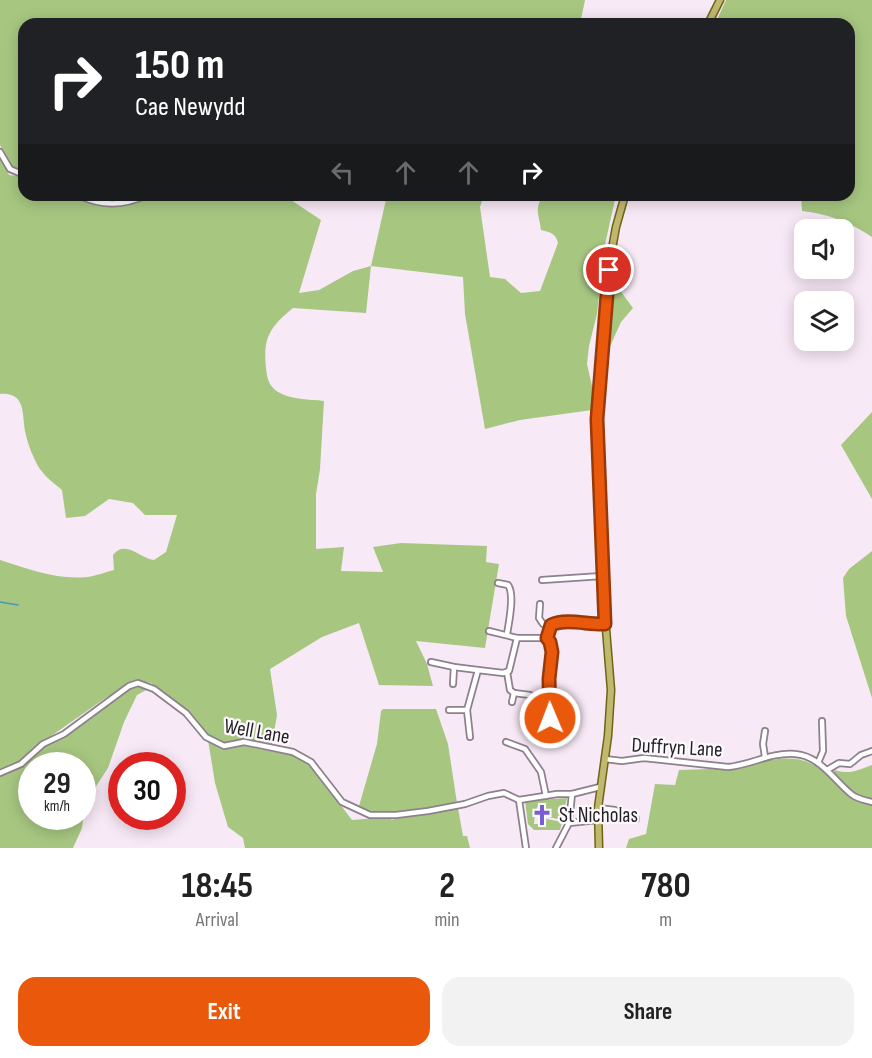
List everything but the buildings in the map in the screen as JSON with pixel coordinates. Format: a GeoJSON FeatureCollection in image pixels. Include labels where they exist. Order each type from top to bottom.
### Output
{"type":"FeatureCollection","features":[{"type":"Feature","properties":{"kind":"main road"},"geometry":{"type":"LineString","coordinates":[[711,18],[720,0]]}},
{"type":"Feature","properties":{"kind":"main road"},"geometry":{"type":"LineString","coordinates":[[598,848],[598,808],[611,690],[602,576],[597,451],[598,390],[610,260],[623,201]]}},
{"type":"Feature","properties":{"kind":"street"},"geometry":{"type":"LineString","coordinates":[[0,152],[10,169],[18,172]]}},
{"type":"Feature","properties":{"kind":"street"},"geometry":{"type":"LineString","coordinates":[[94,201],[110,204],[122,201]]}},
{"type":"Feature","properties":{"kind":"street"},"geometry":{"type":"LineString","coordinates":[[542,580],[602,576]]}},
{"type":"Feature","properties":{"kind":"street"},"geometry":{"type":"LineString","coordinates":[[498,583],[508,585],[511,590],[507,634]]}},
{"type":"Feature","properties":{"kind":"street"},"geometry":{"type":"LineString","coordinates":[[540,604],[541,622],[551,625],[567,622],[589,625],[605,624]]}},
{"type":"Feature","properties":{"kind":"street"},"geometry":{"type":"LineString","coordinates":[[550,718],[549,679],[552,652],[547,638],[551,625]]}},
{"type":"Feature","properties":{"kind":"street"},"geometry":{"type":"LineString","coordinates":[[489,631],[517,638],[547,638]]}},
{"type":"Feature","properties":{"kind":"street"},"geometry":{"type":"LineString","coordinates":[[431,662],[454,667],[507,672],[511,667],[517,638]]}},
{"type":"Feature","properties":{"kind":"street"},"geometry":{"type":"LineString","coordinates":[[453,684],[454,667]]}},
{"type":"Feature","properties":{"kind":"street"},"geometry":{"type":"LineString","coordinates":[[470,737],[467,710],[478,670]]}},
{"type":"Feature","properties":{"kind":"street"},"geometry":{"type":"LineString","coordinates":[[507,672],[510,680],[509,688],[514,693],[530,695]]}},
{"type":"Feature","properties":{"kind":"street","name":"Well Lane"},"geometry":{"type":"LineString","coordinates":[[0,773],[21,764],[43,744],[64,734],[129,686],[138,683],[154,689],[186,713],[206,737],[224,746],[244,742],[293,752],[311,762],[342,802],[370,815],[428,811],[504,793],[519,801],[572,794],[600,787]]}},
{"type":"Feature","properties":{"kind":"street"},"geometry":{"type":"LineString","coordinates":[[512,702],[514,693]]}},
{"type":"Feature","properties":{"kind":"street"},"geometry":{"type":"LineString","coordinates":[[449,710],[467,710]]}},
{"type":"Feature","properties":{"kind":"street"},"geometry":{"type":"LineString","coordinates":[[818,763],[823,751],[822,721]]}},
{"type":"Feature","properties":{"kind":"street"},"geometry":{"type":"LineString","coordinates":[[765,731],[763,744],[765,757]]}},
{"type":"Feature","properties":{"kind":"street"},"geometry":{"type":"LineString","coordinates":[[506,742],[525,749],[541,772],[546,796]]}},
{"type":"Feature","properties":{"kind":"street"},"geometry":{"type":"LineString","coordinates":[[827,770],[839,763],[850,764],[861,755],[872,751]]}},
{"type":"Feature","properties":{"kind":"street","name":"Duffryn Lane"},"geometry":{"type":"LineString","coordinates":[[605,759],[622,761],[645,758],[728,767],[740,766],[765,757],[799,754],[818,763],[850,793],[872,802]]}},
{"type":"Feature","properties":{"kind":"street"},"geometry":{"type":"LineString","coordinates":[[556,848],[569,823],[572,794]]}},
{"type":"Feature","properties":{"kind":"street"},"geometry":{"type":"LineString","coordinates":[[519,801],[526,848]]}},
{"type":"Feature","properties":{"kind":"street"},"geometry":{"type":"LineString","coordinates":[[598,808],[621,812],[636,819]]}},
{"type":"Feature","properties":{"kind":"street"},"geometry":{"type":"LineString","coordinates":[[569,823],[598,820]]}},
{"type":"Feature","properties":{"kind":"green space"},"geometry":{"type":"Polygon","coordinates":[[[0,0],[585,0],[581,18],[18,18],[18,169],[11,166],[0,145],[0,0]]]}},
{"type":"Feature","properties":{"kind":"green space"},"geometry":{"type":"Polygon","coordinates":[[[726,0],[872,0],[872,237],[854,227],[854,219],[835,219],[802,211],[801,201],[855,201],[855,18],[718,18],[726,0]]]}},
{"type":"Feature","properties":{"kind":"green space"},"geometry":{"type":"Polygon","coordinates":[[[0,155],[9,175],[18,176],[18,201],[85,201],[106,206],[129,201],[292,201],[321,220],[299,293],[319,290],[353,271],[371,266],[366,313],[293,308],[273,328],[267,341],[266,372],[272,387],[278,392],[300,399],[324,401],[320,469],[316,494],[316,549],[344,547],[341,571],[383,572],[373,547],[401,543],[487,546],[486,562],[499,564],[485,648],[416,641],[427,664],[433,686],[379,685],[359,623],[322,637],[270,669],[277,715],[272,744],[241,740],[244,746],[291,755],[310,765],[352,820],[389,817],[392,820],[397,817],[458,808],[463,836],[467,836],[470,848],[245,848],[243,838],[228,827],[215,783],[208,740],[190,717],[187,709],[178,706],[151,683],[139,681],[104,699],[30,752],[18,752],[18,763],[10,768],[0,770],[0,560],[65,577],[94,576],[114,570],[113,555],[122,549],[128,549],[154,560],[166,552],[177,515],[145,515],[133,503],[109,499],[85,516],[66,518],[62,490],[42,472],[36,463],[25,431],[23,411],[19,400],[8,394],[0,394],[0,155]]]}},
{"type":"Feature","properties":{"kind":"green space"},"geometry":{"type":"Polygon","coordinates":[[[386,201],[482,201],[480,207],[490,277],[505,279],[521,293],[540,291],[558,243],[554,235],[541,230],[538,216],[540,201],[615,201],[604,249],[597,314],[587,364],[592,386],[592,410],[520,420],[485,429],[465,314],[463,277],[371,266],[386,201]]]}},
{"type":"Feature","properties":{"kind":"green space"},"geometry":{"type":"Polygon","coordinates":[[[616,266],[619,289],[633,308],[621,322],[608,351],[616,266]]]}},
{"type":"Feature","properties":{"kind":"green space"},"geometry":{"type":"Polygon","coordinates":[[[872,412],[872,499],[841,445],[872,412]]]}},
{"type":"Feature","properties":{"kind":"green space"},"geometry":{"type":"Polygon","coordinates":[[[872,551],[872,698],[846,616],[843,578],[849,569],[872,551]]]}},
{"type":"Feature","properties":{"kind":"green space"},"geometry":{"type":"Polygon","coordinates":[[[136,685],[148,689],[137,695],[114,752],[108,752],[108,768],[96,786],[96,752],[36,752],[44,745],[64,736],[129,688],[136,685]]]}},
{"type":"Feature","properties":{"kind":"green space"},"geometry":{"type":"Polygon","coordinates":[[[383,709],[436,709],[448,744],[457,803],[385,815],[374,814],[359,806],[377,744],[383,709]]]}},
{"type":"Feature","properties":{"kind":"green space"},"geometry":{"type":"Polygon","coordinates":[[[771,757],[773,760],[792,759],[808,762],[822,770],[852,798],[872,804],[872,848],[626,848],[629,839],[646,834],[655,784],[675,785],[679,770],[741,768],[771,757]]]}},
{"type":"Feature","properties":{"kind":"green space"},"geometry":{"type":"Polygon","coordinates":[[[872,765],[872,799],[854,794],[833,773],[835,770],[849,772],[872,765]]]}},
{"type":"Feature","properties":{"kind":"green space"},"geometry":{"type":"Polygon","coordinates":[[[18,768],[18,830],[81,830],[73,848],[0,848],[0,774],[18,768]]]}},
{"type":"Feature","properties":{"kind":"green space"},"geometry":{"type":"Polygon","coordinates":[[[567,798],[562,820],[544,816],[545,808],[538,806],[535,812],[534,824],[538,824],[540,818],[562,822],[560,830],[534,830],[528,824],[525,801],[567,798]]]}},
{"type":"Feature","properties":{"kind":"waterway"},"geometry":{"type":"LineString","coordinates":[[0,602],[18,605]]}},
{"type":"Feature","properties":{"kind":"place","name":"St Nicholas"},"geometry":{"type":"Point","coordinates":[542,815]}},
{"type":"Feature","properties":{"kind":"route"},"geometry":{"type":"LineString","coordinates":[[550,718],[549,679],[552,652],[547,638],[551,625],[567,622],[589,625],[605,624],[597,419],[609,270]]}}]}
